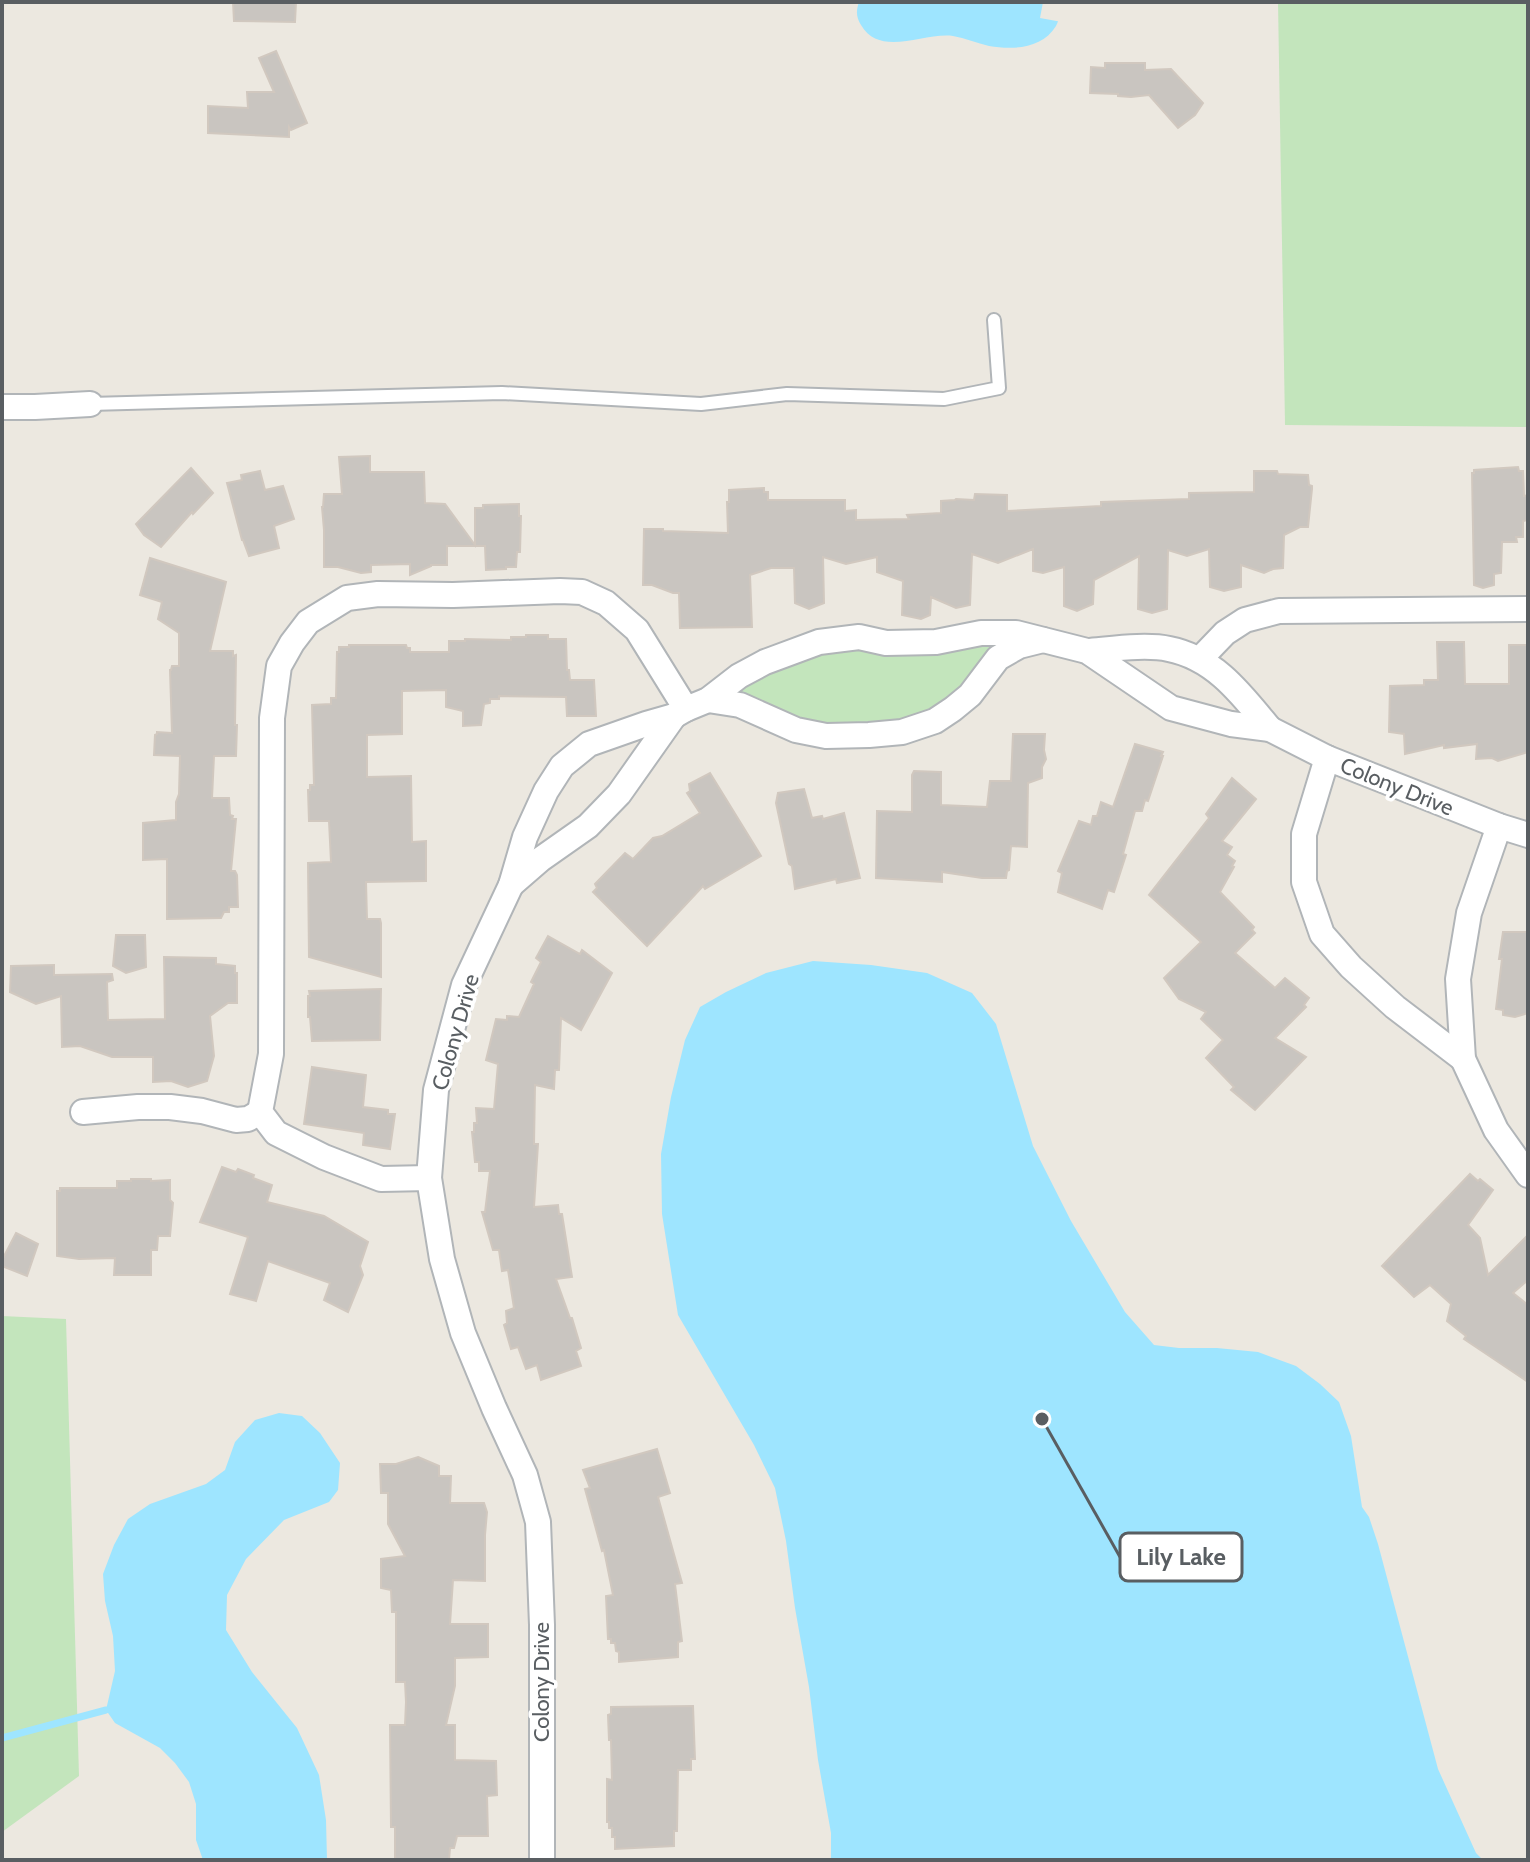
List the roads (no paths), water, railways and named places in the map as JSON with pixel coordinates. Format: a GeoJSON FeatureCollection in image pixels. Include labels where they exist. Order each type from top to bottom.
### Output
{"type":"FeatureCollection","features":[{"type":"Feature","properties":{"kind":"street"},"geometry":{"type":"LineString","coordinates":[[2,407],[90,404]]}},
{"type":"Feature","properties":{"kind":"street"},"geometry":{"type":"LineString","coordinates":[[429,1178],[381,1179],[324,1157],[276,1133],[260,1112],[271,1054],[272,718],[279,666],[304,618],[347,598],[378,594],[582,592],[606,603],[637,630],[689,709]]}},
{"type":"Feature","properties":{"kind":"street"},"geometry":{"type":"LineString","coordinates":[[1200,659],[1225,633],[1245,620],[1279,611],[1528,609]]}},
{"type":"Feature","properties":{"kind":"street","name":"Colony Drive"},"geometry":{"type":"LineString","coordinates":[[542,1860],[542,1625],[538,1522],[525,1475],[463,1333],[442,1259],[429,1178],[436,1090],[464,985],[511,885],[525,837],[546,791],[562,766],[589,744],[689,709],[765,662],[819,642],[859,637],[886,643],[936,642],[981,633],[1016,633],[1087,651],[1171,708],[1231,724],[1270,729],[1327,758],[1528,835]]}},
{"type":"Feature","properties":{"kind":"street"},"geometry":{"type":"LineString","coordinates":[[511,885],[588,826],[619,794],[689,709],[740,705],[796,730],[826,736],[902,732],[935,721],[953,709],[970,695],[998,658],[1019,646],[1046,639]]}},
{"type":"Feature","properties":{"kind":"street","name":"Colony Drive"},"geometry":{"type":"LineString","coordinates":[[1087,651],[1168,649],[1200,659],[1235,685],[1270,729]]}},
{"type":"Feature","properties":{"kind":"street"},"geometry":{"type":"LineString","coordinates":[[1327,758],[1304,834],[1304,882],[1322,934],[1351,967],[1384,997],[1463,1059]]}},
{"type":"Feature","properties":{"kind":"street"},"geometry":{"type":"LineString","coordinates":[[1499,826],[1469,913],[1458,979],[1463,1059],[1496,1130],[1528,1175]]}},
{"type":"Feature","properties":{"kind":"street"},"geometry":{"type":"LineString","coordinates":[[83,1112],[170,1107],[236,1120],[248,1119],[260,1112]]}},
{"type":"Feature","properties":{"kind":"lane"},"geometry":{"type":"LineString","coordinates":[[90,404],[502,393],[701,404],[787,394],[944,399],[999,388],[994,320]]}},
{"type":"Feature","properties":{"kind":"water"},"geometry":{"type":"Polygon","coordinates":[[[859,2],[1062,2],[1057,23],[1050,34],[1026,46],[1008,48],[953,36],[891,42],[879,40],[869,35],[859,22],[859,2]]]}},
{"type":"Feature","properties":{"kind":"water"},"geometry":{"type":"Polygon","coordinates":[[[813,961],[927,973],[972,993],[996,1024],[1033,1146],[1071,1221],[1125,1312],[1154,1345],[1258,1352],[1296,1366],[1339,1402],[1351,1436],[1362,1507],[1369,1517],[1378,1544],[1438,1769],[1476,1853],[1483,1860],[831,1860],[831,1833],[775,1488],[754,1445],[678,1315],[662,1214],[661,1154],[671,1097],[685,1040],[700,1007],[766,973],[813,961]]]}},
{"type":"Feature","properties":{"kind":"water"},"geometry":{"type":"Polygon","coordinates":[[[279,1413],[302,1416],[320,1433],[340,1463],[338,1490],[329,1502],[284,1520],[246,1559],[227,1595],[226,1630],[252,1672],[297,1728],[319,1775],[326,1820],[327,1860],[203,1860],[196,1840],[196,1804],[189,1782],[160,1748],[115,1723],[106,1710],[115,1671],[103,1574],[128,1519],[150,1504],[206,1484],[225,1470],[235,1442],[255,1420],[279,1413]]]}},
{"type":"Feature","properties":{"kind":"waterway"},"geometry":{"type":"LineString","coordinates":[[2,1738],[106,1710]]}},
{"type":"Feature","properties":{"kind":"place","name":"Lily Lake"},"geometry":{"type":"Point","coordinates":[1042,1419]}}]}
